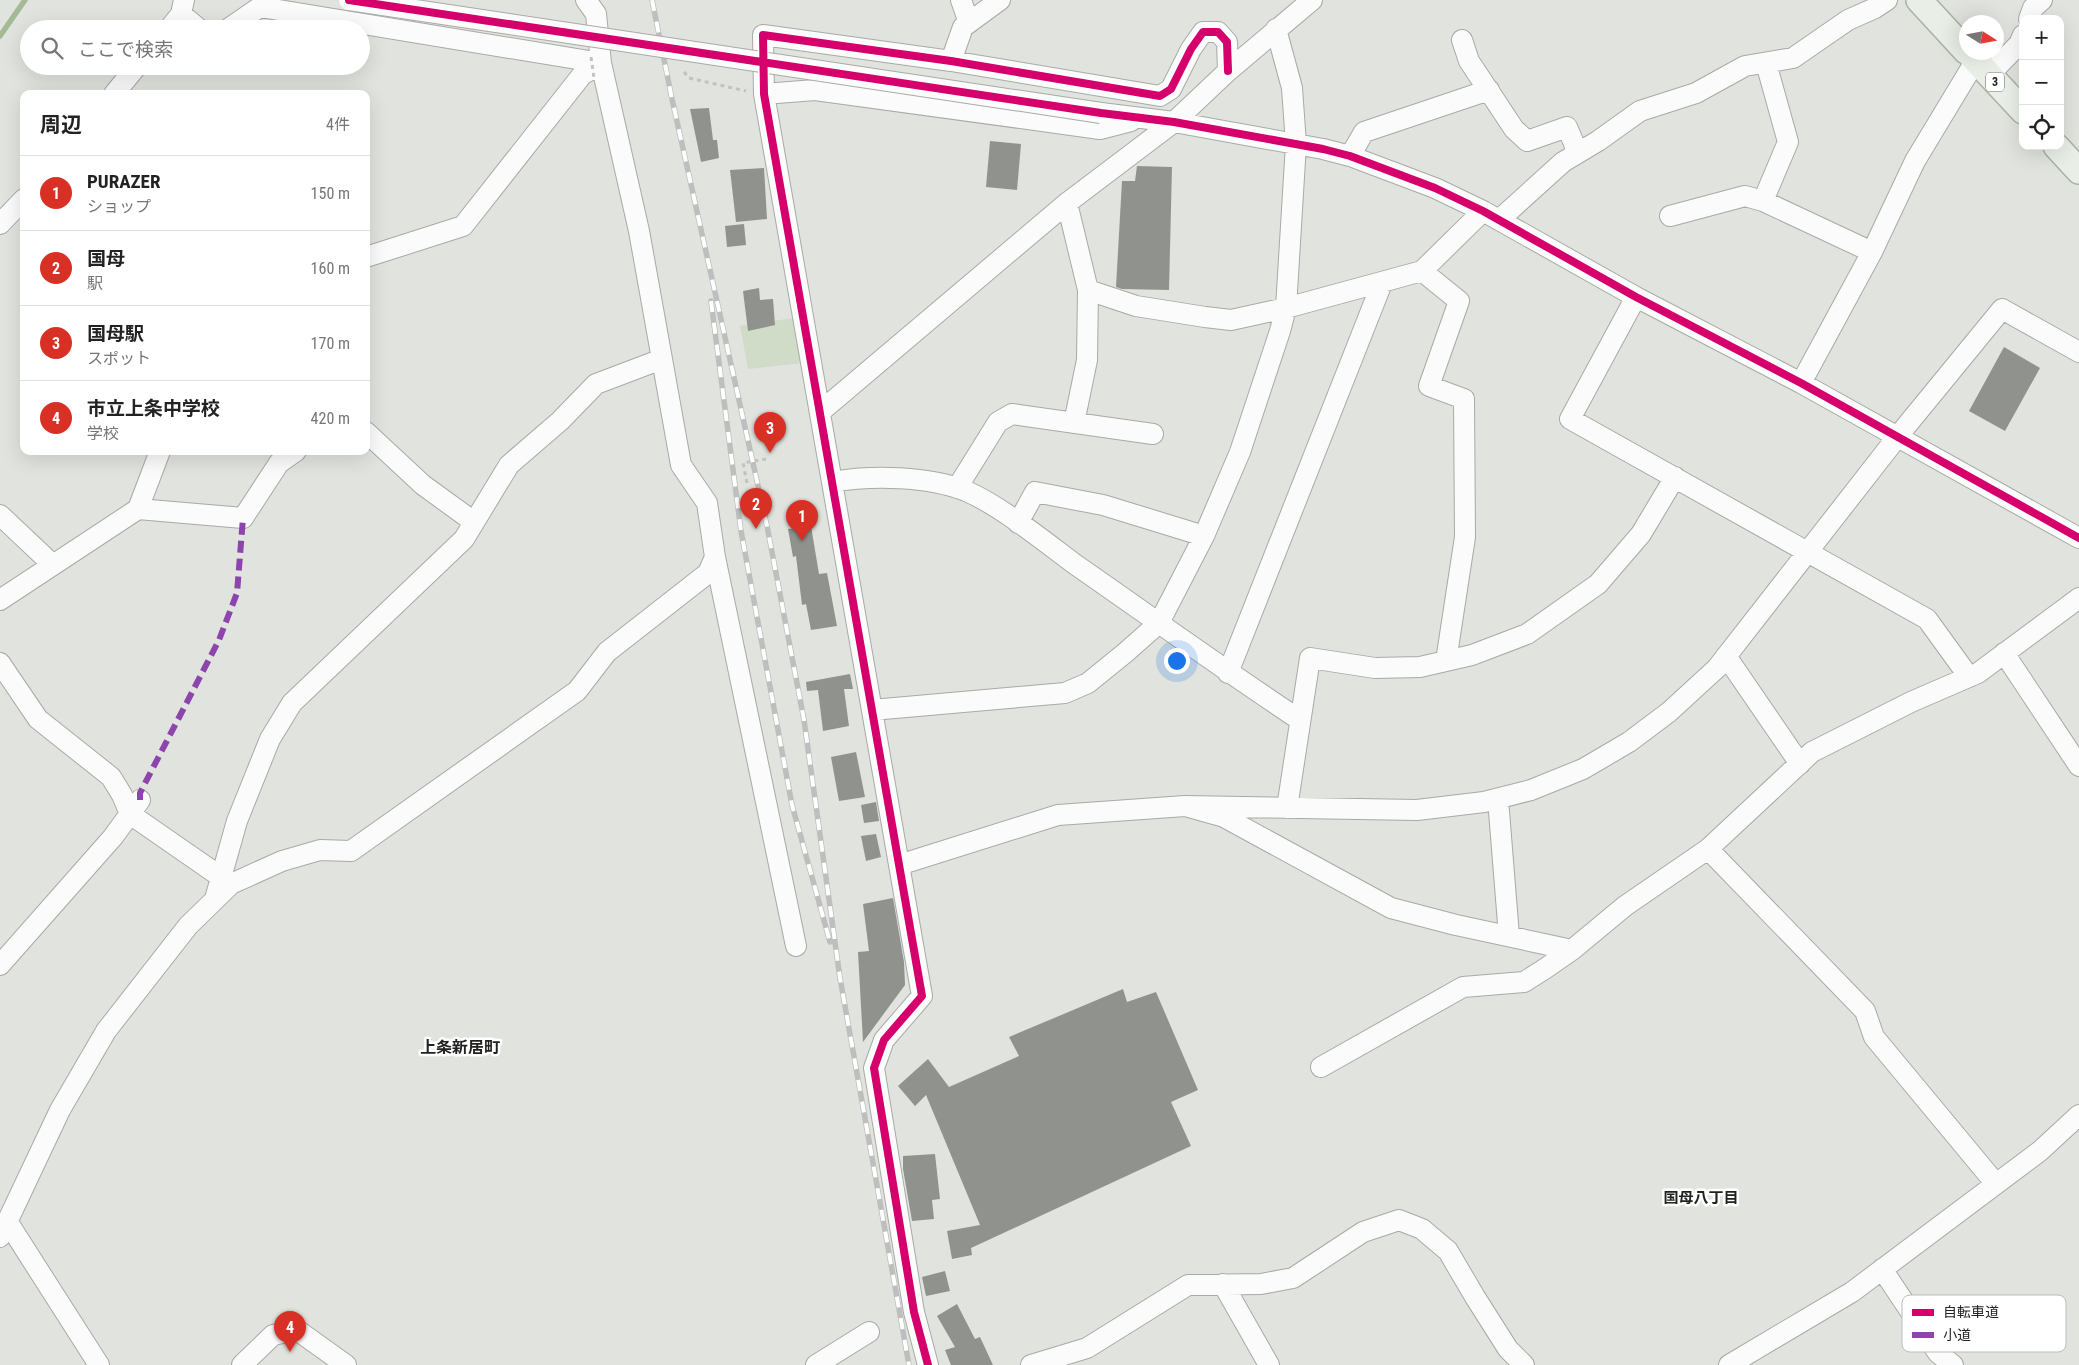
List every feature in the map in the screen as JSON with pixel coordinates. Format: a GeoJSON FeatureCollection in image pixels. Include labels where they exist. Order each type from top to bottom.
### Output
{"type":"FeatureCollection","features":[{"type":"Feature","properties":{"kind":"main road","name":"3"},"geometry":{"type":"LineString","coordinates":[[1919,0],[1959,43]]}},
{"type":"Feature","properties":{"kind":"main road","name":"3"},"geometry":{"type":"LineString","coordinates":[[1975,60],[2019,107]]}},
{"type":"Feature","properties":{"kind":"main road"},"geometry":{"type":"LineString","coordinates":[[2060,150],[2079,171]]}},
{"type":"Feature","properties":{"kind":"street"},"geometry":{"type":"LineString","coordinates":[[349,0],[1101,113],[1174,122],[1296,144],[1350,156],[1435,188],[1491,216],[1636,297],[1801,382],[2079,538]]}},
{"type":"Feature","properties":{"kind":"street"},"geometry":{"type":"LineString","coordinates":[[586,0],[596,14],[595,66],[639,230],[681,465],[707,503],[715,557],[796,946]]}},
{"type":"Feature","properties":{"kind":"street"},"geometry":{"type":"LineString","coordinates":[[961,0],[969,23]]}},
{"type":"Feature","properties":{"kind":"street"},"geometry":{"type":"LineString","coordinates":[[951,61],[963,27],[1000,0]]}},
{"type":"Feature","properties":{"kind":"street"},"geometry":{"type":"LineString","coordinates":[[820,412],[1067,203],[1174,122],[1228,71],[1312,0]]}},
{"type":"Feature","properties":{"kind":"street"},"geometry":{"type":"LineString","coordinates":[[1088,290],[1136,306],[1205,318],[1231,320],[1286,308],[1422,271],[1563,162],[1598,141],[1640,111],[1696,93],[1745,66],[1794,58],[1848,20],[1875,8],[1887,0]]}},
{"type":"Feature","properties":{"kind":"street"},"geometry":{"type":"LineString","coordinates":[[2030,15],[2033,8],[2042,0]]}},
{"type":"Feature","properties":{"kind":"street"},"geometry":{"type":"LineString","coordinates":[[241,20],[260,7],[334,20]]}},
{"type":"Feature","properties":{"kind":"street"},"geometry":{"type":"LineString","coordinates":[[370,26],[595,66]]}},
{"type":"Feature","properties":{"kind":"street"},"geometry":{"type":"LineString","coordinates":[[872,710],[1065,693],[1088,683],[1159,623],[1204,536],[1240,452],[1286,308],[1296,144],[1292,88],[1276,29]]}},
{"type":"Feature","properties":{"kind":"street"},"geometry":{"type":"LineString","coordinates":[[928,1365],[914,1312],[874,1068],[884,1040],[922,996],[764,94],[763,35],[951,61],[1160,96],[1171,89],[1191,49],[1203,32],[1218,32],[1228,42],[1228,71]]}},
{"type":"Feature","properties":{"kind":"street"},"geometry":{"type":"LineString","coordinates":[[1462,40],[1469,61],[1514,129],[1527,140],[1567,126],[1578,153]]}},
{"type":"Feature","properties":{"kind":"street"},"geometry":{"type":"LineString","coordinates":[[2004,49],[2019,44]]}},
{"type":"Feature","properties":{"kind":"street"},"geometry":{"type":"LineString","coordinates":[[1801,382],[1872,252],[1915,161],[1975,60]]}},
{"type":"Feature","properties":{"kind":"street"},"geometry":{"type":"LineString","coordinates":[[1763,201],[1788,142],[1766,63]]}},
{"type":"Feature","properties":{"kind":"street"},"geometry":{"type":"LineString","coordinates":[[370,256],[463,226],[582,75],[595,66]]}},
{"type":"Feature","properties":{"kind":"street"},"geometry":{"type":"LineString","coordinates":[[117,90],[130,75]]}},
{"type":"Feature","properties":{"kind":"street"},"geometry":{"type":"LineString","coordinates":[[764,94],[816,90],[1100,129],[1142,118]]}},
{"type":"Feature","properties":{"kind":"street"},"geometry":{"type":"LineString","coordinates":[[1350,156],[1364,132],[1489,90]]}},
{"type":"Feature","properties":{"kind":"street"},"geometry":{"type":"LineString","coordinates":[[1670,216],[1745,196],[1763,201],[1872,252]]}},
{"type":"Feature","properties":{"kind":"street"},"geometry":{"type":"LineString","coordinates":[[0,224],[20,203]]}},
{"type":"Feature","properties":{"kind":"street"},"geometry":{"type":"LineString","coordinates":[[1067,203],[1088,290],[1087,360],[1074,423]]}},
{"type":"Feature","properties":{"kind":"street"},"geometry":{"type":"LineString","coordinates":[[1422,271],[1458,301],[1429,386],[1464,399],[1465,536],[1446,661]]}},
{"type":"Feature","properties":{"kind":"street"},"geometry":{"type":"LineString","coordinates":[[1228,673],[1382,283]]}},
{"type":"Feature","properties":{"kind":"street"},"geometry":{"type":"LineString","coordinates":[[1636,297],[1570,420],[1928,619],[1969,677]]}},
{"type":"Feature","properties":{"kind":"street"},"geometry":{"type":"LineString","coordinates":[[899,865],[1058,814],[1185,806],[1417,810],[1498,799],[1531,790],[1583,769],[1629,742],[1669,712],[1718,668],[1898,436],[2002,310],[2079,352]]}},
{"type":"Feature","properties":{"kind":"street"},"geometry":{"type":"LineString","coordinates":[[99,1365],[3,1229],[60,1110],[106,1030],[188,926],[215,900],[226,880],[236,821],[270,738],[292,703],[464,539],[509,465],[560,421],[596,384],[662,359]]}},
{"type":"Feature","properties":{"kind":"street"},"geometry":{"type":"LineString","coordinates":[[957,488],[998,422],[1012,414],[1153,434]]}},
{"type":"Feature","properties":{"kind":"street"},"geometry":{"type":"LineString","coordinates":[[370,436],[423,484],[474,522]]}},
{"type":"Feature","properties":{"kind":"street"},"geometry":{"type":"LineString","coordinates":[[0,600],[138,508],[158,455]]}},
{"type":"Feature","properties":{"kind":"street"},"geometry":{"type":"LineString","coordinates":[[138,508],[243,518],[275,457]]}},
{"type":"Feature","properties":{"kind":"street"},"geometry":{"type":"LineString","coordinates":[[1287,808],[1310,658],[1375,668],[1420,667],[1472,655],[1527,634],[1598,584],[1640,534],[1675,477]]}},
{"type":"Feature","properties":{"kind":"street"},"geometry":{"type":"LineString","coordinates":[[832,482],[852,479],[938,482],[974,496],[1018,523],[1228,673],[1300,720]]}},
{"type":"Feature","properties":{"kind":"street"},"geometry":{"type":"LineString","coordinates":[[1018,523],[1035,492],[1102,504],[1204,536]]}},
{"type":"Feature","properties":{"kind":"street"},"geometry":{"type":"LineString","coordinates":[[0,515],[53,565]]}},
{"type":"Feature","properties":{"kind":"street"},"geometry":{"type":"LineString","coordinates":[[226,880],[320,850],[351,851],[578,691],[607,652],[708,572],[715,557]]}},
{"type":"Feature","properties":{"kind":"street"},"geometry":{"type":"LineString","coordinates":[[1321,1067],[1463,987],[1524,982],[1572,950],[1625,906],[1708,849],[1812,752],[1911,702],[1978,673],[2079,598]]}},
{"type":"Feature","properties":{"kind":"street"},"geometry":{"type":"LineString","coordinates":[[2004,653],[2079,766]]}},
{"type":"Feature","properties":{"kind":"street"},"geometry":{"type":"LineString","coordinates":[[1726,656],[1800,764]]}},
{"type":"Feature","properties":{"kind":"street"},"geometry":{"type":"LineString","coordinates":[[0,664],[38,719],[111,777],[122,795],[135,807],[226,880]]}},
{"type":"Feature","properties":{"kind":"street"},"geometry":{"type":"LineString","coordinates":[[1498,799],[1509,936]]}},
{"type":"Feature","properties":{"kind":"street"},"geometry":{"type":"LineString","coordinates":[[1185,806],[1224,817],[1391,908],[1456,925],[1572,950]]}},
{"type":"Feature","properties":{"kind":"street"},"geometry":{"type":"LineString","coordinates":[[0,965],[113,837],[135,807]]}},
{"type":"Feature","properties":{"kind":"street"},"geometry":{"type":"LineString","coordinates":[[1708,849],[1865,1011],[1874,1037],[1996,1184]]}},
{"type":"Feature","properties":{"kind":"street"},"geometry":{"type":"LineString","coordinates":[[1730,1365],[1852,1292],[2040,1151],[2079,1115]]}},
{"type":"Feature","properties":{"kind":"street"},"geometry":{"type":"LineString","coordinates":[[1031,1365],[1086,1348],[1188,1285],[1261,1284],[1293,1278],[1363,1232],[1400,1220],[1422,1229],[1448,1251],[1508,1349],[1524,1365]]}},
{"type":"Feature","properties":{"kind":"street"},"geometry":{"type":"LineString","coordinates":[[1882,1269],[1902,1299]]}},
{"type":"Feature","properties":{"kind":"street"},"geometry":{"type":"LineString","coordinates":[[1223,1284],[1269,1365]]}},
{"type":"Feature","properties":{"kind":"street"},"geometry":{"type":"LineString","coordinates":[[242,1365],[273,1335],[297,1330],[346,1365]]}},
{"type":"Feature","properties":{"kind":"street"},"geometry":{"type":"LineString","coordinates":[[816,1365],[870,1332]]}},
{"type":"Feature","properties":{"kind":"street"},"geometry":{"type":"LineString","coordinates":[[1937,1352],[1953,1365]]}},
{"type":"Feature","properties":{"kind":"path"},"geometry":{"type":"LineString","coordinates":[[684,72],[689,78],[764,94]]}},
{"type":"Feature","properties":{"kind":"path"},"geometry":{"type":"LineString","coordinates":[[747,483],[744,463],[766,459]]}},
{"type":"Feature","properties":{"kind":"green space"},"geometry":{"type":"Polygon","coordinates":[[[793,318],[802,363],[748,369],[740,326],[793,318]]]}},
{"type":"Feature","properties":{"kind":"building"},"geometry":{"type":"Polygon","coordinates":[[[709,108],[713,140],[717,140],[719,158],[701,162],[690,109],[709,108]]]}},
{"type":"Feature","properties":{"kind":"building"},"geometry":{"type":"Polygon","coordinates":[[[990,141],[1021,144],[1017,190],[986,187],[990,141]]]}},
{"type":"Feature","properties":{"kind":"building"},"geometry":{"type":"Polygon","coordinates":[[[1137,166],[1172,167],[1169,290],[1122,289],[1116,287],[1122,181],[1135,181],[1137,166]]]}},
{"type":"Feature","properties":{"kind":"building"},"geometry":{"type":"Polygon","coordinates":[[[764,168],[767,219],[736,222],[730,170],[764,168]]]}},
{"type":"Feature","properties":{"kind":"building"},"geometry":{"type":"Polygon","coordinates":[[[744,224],[746,245],[727,247],[725,226],[744,224]]]}},
{"type":"Feature","properties":{"kind":"building"},"geometry":{"type":"Polygon","coordinates":[[[759,288],[760,300],[773,299],[775,325],[748,331],[743,291],[759,288]]]}},
{"type":"Feature","properties":{"kind":"building"},"geometry":{"type":"Polygon","coordinates":[[[2004,347],[2040,368],[2005,431],[1969,411],[2004,347]]]}},
{"type":"Feature","properties":{"kind":"building"},"geometry":{"type":"Polygon","coordinates":[[[811,526],[819,574],[827,573],[837,626],[811,630],[806,604],[802,605],[796,556],[793,557],[788,529],[811,526]]]}},
{"type":"Feature","properties":{"kind":"building"},"geometry":{"type":"Polygon","coordinates":[[[850,674],[853,689],[844,689],[849,726],[823,731],[818,690],[807,691],[806,682],[850,674]]]}},
{"type":"Feature","properties":{"kind":"building"},"geometry":{"type":"Polygon","coordinates":[[[856,752],[865,797],[839,801],[831,757],[856,752]]]}},
{"type":"Feature","properties":{"kind":"building"},"geometry":{"type":"Polygon","coordinates":[[[876,802],[879,821],[864,823],[861,805],[876,802]]]}},
{"type":"Feature","properties":{"kind":"building"},"geometry":{"type":"Polygon","coordinates":[[[876,834],[881,857],[866,861],[861,836],[876,834]]]}},
{"type":"Feature","properties":{"kind":"building"},"geometry":{"type":"Polygon","coordinates":[[[893,898],[904,962],[905,985],[863,1042],[858,952],[869,951],[863,904],[893,898]]]}},
{"type":"Feature","properties":{"kind":"building"},"geometry":{"type":"Polygon","coordinates":[[[1123,989],[1127,1002],[1156,992],[1198,1090],[1171,1102],[1191,1146],[971,1248],[972,1255],[952,1259],[947,1231],[980,1225],[926,1095],[915,1106],[898,1086],[928,1059],[949,1087],[1019,1056],[1009,1037],[1123,989]]]}},
{"type":"Feature","properties":{"kind":"building"},"geometry":{"type":"Polygon","coordinates":[[[935,1154],[940,1199],[932,1200],[934,1219],[912,1221],[903,1169],[903,1156],[935,1154]]]}},
{"type":"Feature","properties":{"kind":"building"},"geometry":{"type":"Polygon","coordinates":[[[945,1271],[950,1291],[926,1296],[922,1277],[945,1271]]]}},
{"type":"Feature","properties":{"kind":"building"},"geometry":{"type":"Polygon","coordinates":[[[957,1304],[975,1339],[980,1337],[993,1365],[951,1365],[945,1350],[955,1347],[937,1316],[957,1304]]]}},
{"type":"Feature","properties":{"kind":"waterway"},"geometry":{"type":"LineString","coordinates":[[0,36],[25,0]]}},
{"type":"Feature","properties":{"kind":"railway"},"geometry":{"type":"LineString","coordinates":[[652,0],[672,99],[767,526],[804,720],[840,978],[909,1365]]}},
{"type":"Feature","properties":{"kind":"railway"},"geometry":{"type":"LineString","coordinates":[[711,301],[741,531],[792,805],[830,942]]}},
{"type":"Feature","properties":{"kind":"marked path"},"geometry":{"type":"LineString","coordinates":[[140,800],[140,793],[219,640],[237,593],[243,518]]}},
{"type":"Feature","properties":{"kind":"cycle path"},"geometry":{"type":"LineString","coordinates":[[349,0],[1101,113],[1174,122],[1323,149],[1350,156],[1435,188],[1483,211],[1636,297],[1801,383],[2079,538]]}},
{"type":"Feature","properties":{"kind":"cycle path"},"geometry":{"type":"LineString","coordinates":[[928,1365],[914,1312],[874,1068],[884,1040],[922,996],[764,94],[763,35],[951,61],[1160,96],[1171,89],[1191,49],[1203,32],[1218,32],[1227,42],[1228,71]]}},
{"type":"Feature","properties":{"kind":"place","name":"国母駅"},"geometry":{"type":"Point","coordinates":[770,453]}},
{"type":"Feature","properties":{"kind":"place","name":"国母"},"geometry":{"type":"Point","coordinates":[756,529]}},
{"type":"Feature","properties":{"kind":"place","name":"PURAZER"},"geometry":{"type":"Point","coordinates":[802,541]}},
{"type":"Feature","properties":{"kind":"place","name":"市立上条中学校"},"geometry":{"type":"Point","coordinates":[290,1352]}},
{"type":"Feature","properties":{"kind":"district","name":"上条新居町"},"geometry":{"type":"Point","coordinates":[460,1047]}},
{"type":"Feature","properties":{"kind":"district","name":"国母八丁目"},"geometry":{"type":"Point","coordinates":[1701,1198]}}]}
